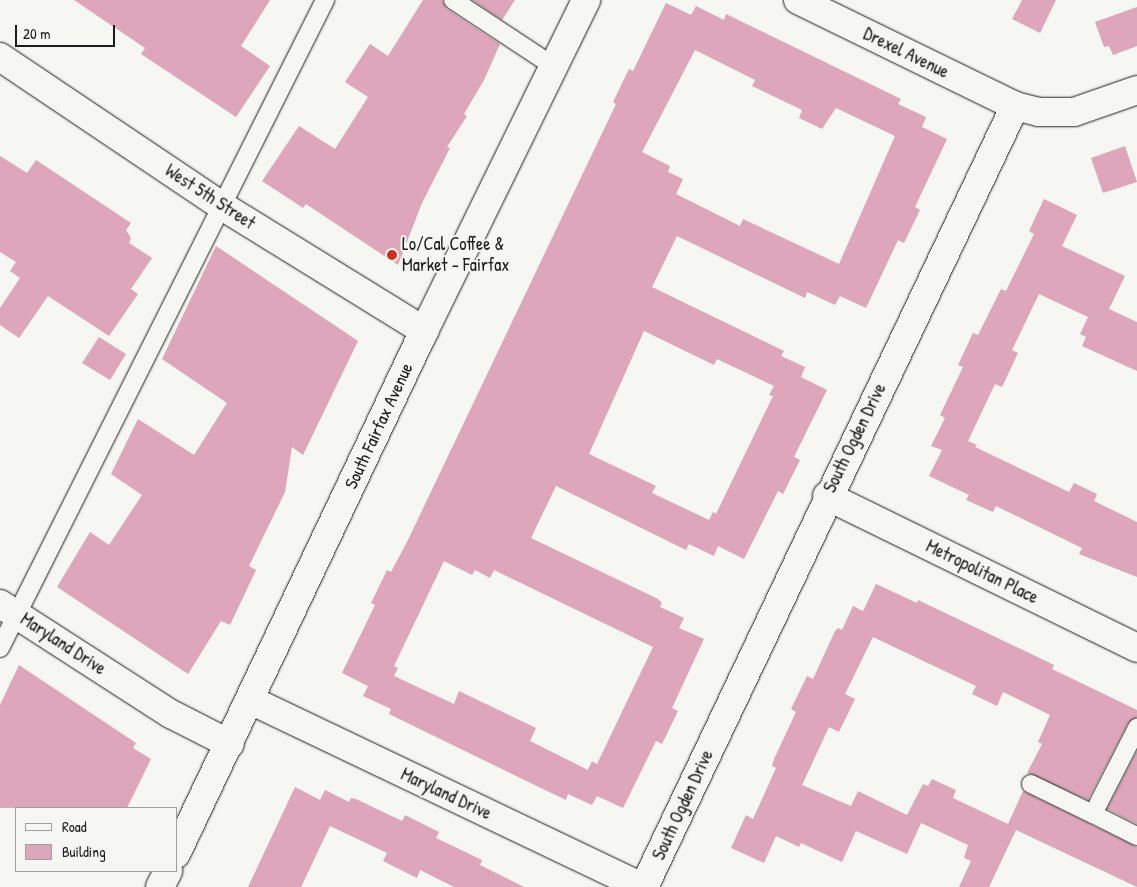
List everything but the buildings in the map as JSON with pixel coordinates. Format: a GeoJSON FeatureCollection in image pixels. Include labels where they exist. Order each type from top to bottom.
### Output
{"type":"FeatureCollection","features":[{"type":"Feature","properties":{"kind":"street","name":"Drexel Avenue"},"geometry":{"type":"LineString","coordinates":[[798,0],[1015,106]]}},
{"type":"Feature","properties":{"kind":"street","name":"South Fairfax Avenue"},"geometry":{"type":"LineString","coordinates":[[178,850],[230,744],[424,331],[554,66],[579,4]]}},
{"type":"Feature","properties":{"kind":"street","name":"West 5th Street"},"geometry":{"type":"LineString","coordinates":[[0,57],[222,206],[424,331]]}},
{"type":"Feature","properties":{"kind":"street"},"geometry":{"type":"LineString","coordinates":[[1015,106],[1039,112],[1074,112],[1137,90]]}},
{"type":"Feature","properties":{"kind":"street","name":"South Ogden Drive"},"geometry":{"type":"LineString","coordinates":[[643,887],[827,496],[1015,106]]}},
{"type":"Feature","properties":{"kind":"street","name":"Metropolitan Place"},"geometry":{"type":"LineString","coordinates":[[827,496],[1137,648]]}},
{"type":"Feature","properties":{"kind":"street","name":"Maryland Drive"},"geometry":{"type":"LineString","coordinates":[[8,609],[171,714],[230,744]]}},
{"type":"Feature","properties":{"kind":"street","name":"Maryland Drive"},"geometry":{"type":"LineString","coordinates":[[250,700],[643,887]]}},
{"type":"Feature","properties":{"kind":"street"},"geometry":{"type":"LineString","coordinates":[[160,887],[168,872]]}},
{"type":"Feature","properties":{"kind":"lane"},"geometry":{"type":"LineString","coordinates":[[0,648],[8,609],[222,206],[325,0]]}},
{"type":"Feature","properties":{"kind":"lane"},"geometry":{"type":"LineString","coordinates":[[453,0],[554,66]]}},
{"type":"Feature","properties":{"kind":"lane"},"geometry":{"type":"LineString","coordinates":[[1093,814],[1137,728]]}},
{"type":"Feature","properties":{"kind":"lane"},"geometry":{"type":"LineString","coordinates":[[1032,784],[1137,836]]}},
{"type":"Feature","properties":{"kind":"place","name":"Lo/Cal Coffee & Market - Fairfax"},"geometry":{"type":"Point","coordinates":[392,255]}}]}
